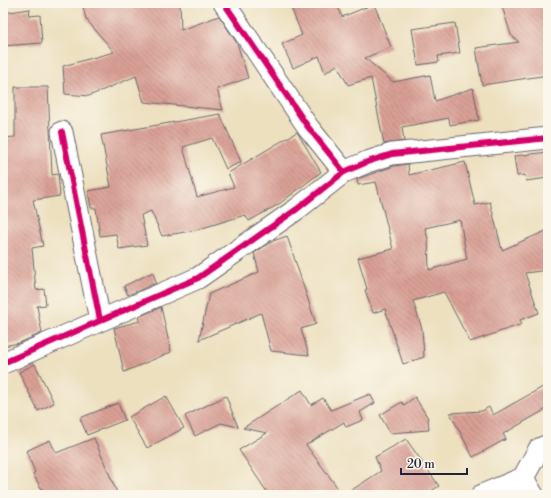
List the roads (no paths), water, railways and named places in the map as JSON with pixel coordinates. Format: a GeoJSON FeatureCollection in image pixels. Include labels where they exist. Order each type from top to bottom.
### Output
{"type":"FeatureCollection","features":[{"type":"Feature","properties":{"kind":"street"},"geometry":{"type":"LineString","coordinates":[[224,3],[308,127],[344,172]]}},
{"type":"Feature","properties":{"kind":"street"},"geometry":{"type":"LineString","coordinates":[[62,132],[100,320]]}},
{"type":"Feature","properties":{"kind":"street"},"geometry":{"type":"LineString","coordinates":[[3,364],[198,278],[297,209],[344,172],[367,162],[392,154],[548,138]]}},
{"type":"Feature","properties":{"kind":"street"},"geometry":{"type":"LineString","coordinates":[[482,495],[528,487],[539,450],[548,445]]}}]}
